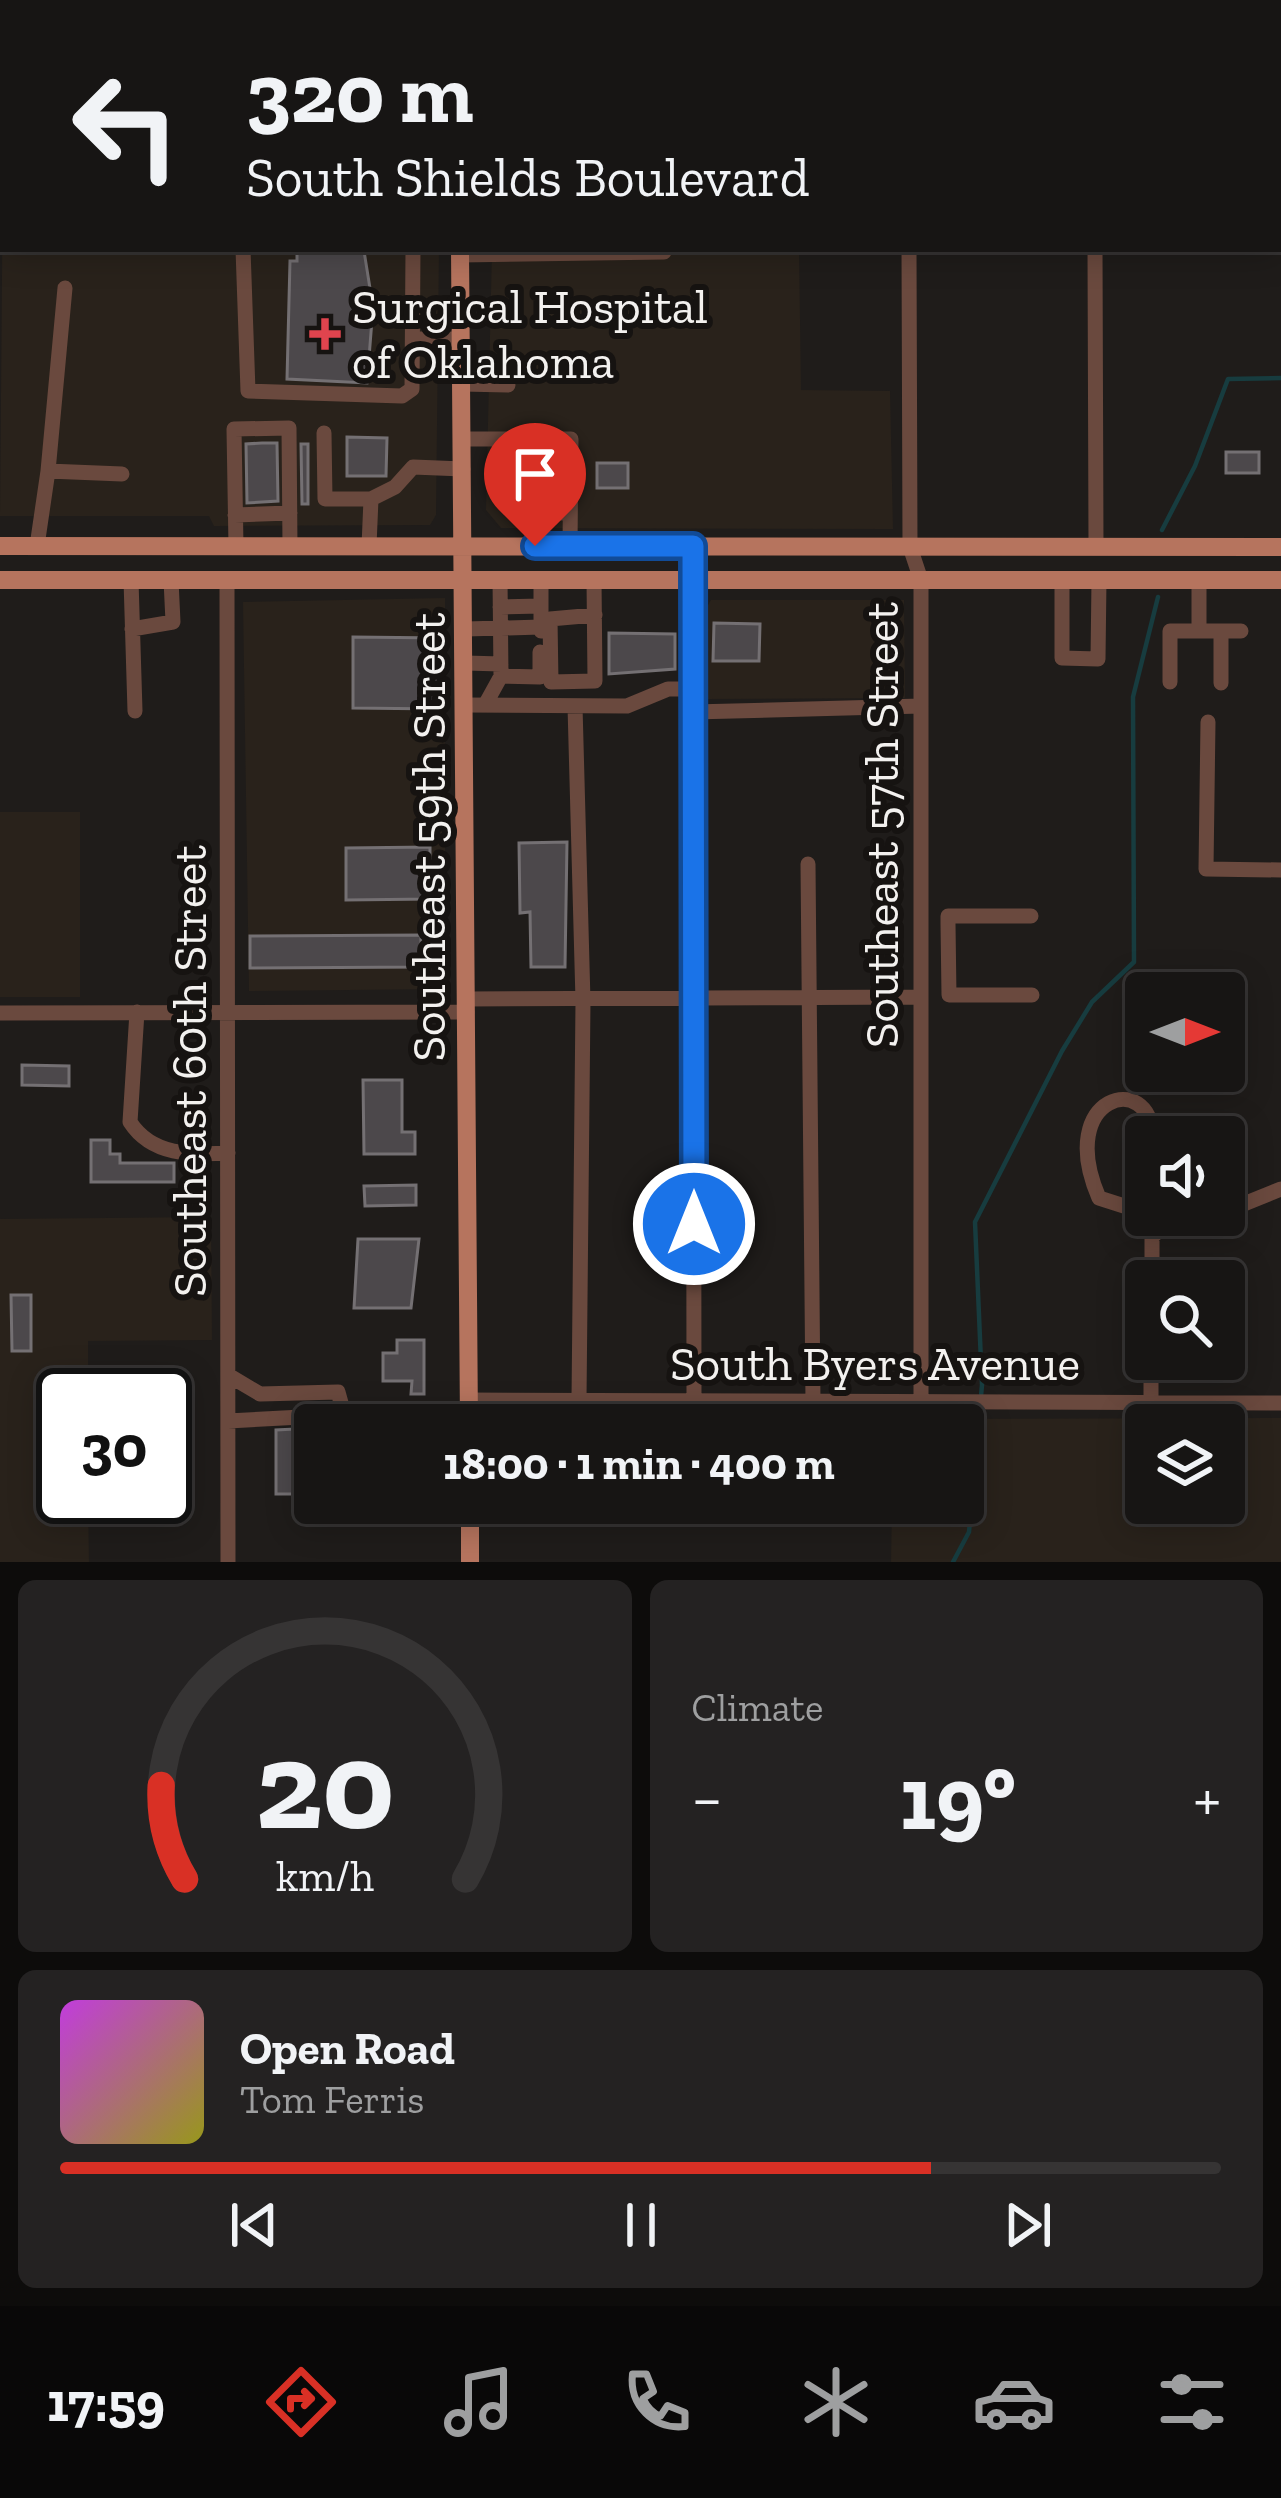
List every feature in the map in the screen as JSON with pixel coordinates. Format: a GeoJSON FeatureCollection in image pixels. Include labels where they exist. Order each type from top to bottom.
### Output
{"type":"FeatureCollection","features":[{"type":"Feature","properties":{"kind":"main road","name":"Southeast 59th Street"},"geometry":{"type":"LineString","coordinates":[[460,252],[466,663],[475,705],[467,1006],[469,1404]]}},
{"type":"Feature","properties":{"kind":"main road"},"geometry":{"type":"LineString","coordinates":[[0,547],[1281,547]]}},
{"type":"Feature","properties":{"kind":"main road"},"geometry":{"type":"LineString","coordinates":[[37,547],[37,580]]}},
{"type":"Feature","properties":{"kind":"main road"},"geometry":{"type":"LineString","coordinates":[[0,580],[1281,580]]}},
{"type":"Feature","properties":{"kind":"main road"},"geometry":{"type":"LineString","coordinates":[[470,1524],[470,1562]]}},
{"type":"Feature","properties":{"kind":"street"},"geometry":{"type":"LineString","coordinates":[[243,252],[248,391],[402,396],[412,389],[413,252]]}},
{"type":"Feature","properties":{"kind":"street"},"geometry":{"type":"LineString","coordinates":[[460,252],[664,252]]}},
{"type":"Feature","properties":{"kind":"street","name":"Southeast 57th Street"},"geometry":{"type":"LineString","coordinates":[[909,252],[910,547],[921,580],[921,1403]]}},
{"type":"Feature","properties":{"kind":"street"},"geometry":{"type":"LineString","coordinates":[[1095,252],[1096,547]]}},
{"type":"Feature","properties":{"kind":"street"},"geometry":{"type":"LineString","coordinates":[[37,547],[65,289]]}},
{"type":"Feature","properties":{"kind":"street"},"geometry":{"type":"LineString","coordinates":[[414,339],[461,339]]}},
{"type":"Feature","properties":{"kind":"street"},"geometry":{"type":"LineString","coordinates":[[462,385],[508,385]]}},
{"type":"Feature","properties":{"kind":"street"},"geometry":{"type":"LineString","coordinates":[[236,547],[234,429],[289,428],[290,546]]}},
{"type":"Feature","properties":{"kind":"street"},"geometry":{"type":"LineString","coordinates":[[324,433],[325,499],[371,499],[395,487],[413,467],[464,469]]}},
{"type":"Feature","properties":{"kind":"street"},"geometry":{"type":"LineString","coordinates":[[463,439],[571,440],[570,546]]}},
{"type":"Feature","properties":{"kind":"street"},"geometry":{"type":"LineString","coordinates":[[516,439],[516,501],[525,513],[570,513]]}},
{"type":"Feature","properties":{"kind":"street"},"geometry":{"type":"LineString","coordinates":[[48,470],[122,474]]}},
{"type":"Feature","properties":{"kind":"street"},"geometry":{"type":"LineString","coordinates":[[369,546],[371,499]]}},
{"type":"Feature","properties":{"kind":"street"},"geometry":{"type":"LineString","coordinates":[[235,514],[290,513]]}},
{"type":"Feature","properties":{"kind":"street"},"geometry":{"type":"LineString","coordinates":[[693,546],[694,1401]]}},
{"type":"Feature","properties":{"kind":"street"},"geometry":{"type":"LineString","coordinates":[[594,579],[595,615],[596,681],[551,682],[550,619],[595,615]]}},
{"type":"Feature","properties":{"kind":"street"},"geometry":{"type":"LineString","coordinates":[[131,580],[135,711]]}},
{"type":"Feature","properties":{"kind":"street"},"geometry":{"type":"LineString","coordinates":[[133,629],[173,622],[171,580]]}},
{"type":"Feature","properties":{"kind":"street","name":"Southeast 60th Street"},"geometry":{"type":"LineString","coordinates":[[227,580],[228,1562]]}},
{"type":"Feature","properties":{"kind":"street"},"geometry":{"type":"LineString","coordinates":[[475,705],[501,670],[500,580]]}},
{"type":"Feature","properties":{"kind":"street"},"geometry":{"type":"LineString","coordinates":[[466,628],[541,629],[541,580]]}},
{"type":"Feature","properties":{"kind":"street"},"geometry":{"type":"LineString","coordinates":[[1062,580],[1062,658],[1098,659],[1099,580]]}},
{"type":"Feature","properties":{"kind":"street"},"geometry":{"type":"LineString","coordinates":[[1199,580],[1199,631]]}},
{"type":"Feature","properties":{"kind":"street"},"geometry":{"type":"LineString","coordinates":[[500,607],[540,606]]}},
{"type":"Feature","properties":{"kind":"street"},"geometry":{"type":"LineString","coordinates":[[1170,682],[1170,631],[1241,631]]}},
{"type":"Feature","properties":{"kind":"street"},"geometry":{"type":"LineString","coordinates":[[1221,631],[1221,683]]}},
{"type":"Feature","properties":{"kind":"street"},"geometry":{"type":"LineString","coordinates":[[466,663],[540,677],[540,652]]}},
{"type":"Feature","properties":{"kind":"street"},"geometry":{"type":"LineString","coordinates":[[526,706],[527,676]]}},
{"type":"Feature","properties":{"kind":"street"},"geometry":{"type":"LineString","coordinates":[[475,705],[627,706],[668,689],[693,689]]}},
{"type":"Feature","properties":{"kind":"street"},"geometry":{"type":"LineString","coordinates":[[575,706],[583,1000],[579,1400]]}},
{"type":"Feature","properties":{"kind":"street"},"geometry":{"type":"LineString","coordinates":[[693,712],[921,706]]}},
{"type":"Feature","properties":{"kind":"street"},"geometry":{"type":"LineString","coordinates":[[1208,722],[1207,869],[1281,870]]}},
{"type":"Feature","properties":{"kind":"street"},"geometry":{"type":"LineString","coordinates":[[808,864],[813,1402]]}},
{"type":"Feature","properties":{"kind":"street"},"geometry":{"type":"LineString","coordinates":[[950,994],[949,916],[1031,916]]}},
{"type":"Feature","properties":{"kind":"street"},"geometry":{"type":"LineString","coordinates":[[920,924],[949,924]]}},
{"type":"Feature","properties":{"kind":"street"},"geometry":{"type":"LineString","coordinates":[[0,1012],[1032,995]]}},
{"type":"Feature","properties":{"kind":"street"},"geometry":{"type":"LineString","coordinates":[[137,1012],[130,1122],[140,1137],[174,1153],[228,1153]]}},
{"type":"Feature","properties":{"kind":"street"},"geometry":{"type":"LineString","coordinates":[[1125,1206],[1099,1198],[1084,1145],[1089,1118],[1107,1103],[1142,1105],[1151,1116]]}},
{"type":"Feature","properties":{"kind":"street"},"geometry":{"type":"LineString","coordinates":[[1245,1204],[1281,1189]]}},
{"type":"Feature","properties":{"kind":"street"},"geometry":{"type":"LineString","coordinates":[[1152,1260],[1153,1236]]}},
{"type":"Feature","properties":{"kind":"street"},"geometry":{"type":"LineString","coordinates":[[228,1375],[260,1394],[338,1392],[343,1409],[340,1415],[228,1421]]}},
{"type":"Feature","properties":{"kind":"street"},"geometry":{"type":"LineString","coordinates":[[1151,1380],[1151,1403]]}},
{"type":"Feature","properties":{"kind":"street"},"geometry":{"type":"LineString","coordinates":[[260,1394],[260,1419]]}},
{"type":"Feature","properties":{"kind":"street","name":"South Byers Avenue"},"geometry":{"type":"LineString","coordinates":[[469,1400],[1281,1403]]}},
{"type":"Feature","properties":{"kind":"shaded area"},"geometry":{"type":"Polygon","coordinates":[[[2,252],[439,252],[436,515],[430,525],[214,526],[209,516],[0,516],[2,252]]]}},
{"type":"Feature","properties":{"kind":"shaded area"},"geometry":{"type":"Polygon","coordinates":[[[492,252],[799,252],[801,390],[890,391],[893,529],[501,528],[486,510],[492,252]]]}},
{"type":"Feature","properties":{"kind":"shaded area"},"geometry":{"type":"Polygon","coordinates":[[[445,598],[445,989],[249,991],[243,602],[445,598]]]}},
{"type":"Feature","properties":{"kind":"shaded area"},"geometry":{"type":"Polygon","coordinates":[[[711,600],[904,600],[905,698],[704,699],[705,610],[711,600]]]}},
{"type":"Feature","properties":{"kind":"shaded area"},"geometry":{"type":"Polygon","coordinates":[[[0,812],[80,812],[80,997],[0,997],[0,812]]]}},
{"type":"Feature","properties":{"kind":"shaded area"},"geometry":{"type":"Polygon","coordinates":[[[211,1217],[212,1340],[88,1341],[88,1368],[36,1368],[36,1524],[88,1524],[89,1562],[0,1562],[0,1219],[211,1217]]]}},
{"type":"Feature","properties":{"kind":"shaded area"},"geometry":{"type":"Polygon","coordinates":[[[1125,1418],[1125,1524],[1245,1524],[1245,1418],[1281,1418],[1281,1562],[891,1562],[892,1524],[984,1524],[984,1419],[1125,1418]]]}},
{"type":"Feature","properties":{"kind":"building"},"geometry":{"type":"Polygon","coordinates":[[[297,252],[364,252],[373,307],[367,383],[287,379],[290,261],[297,261],[297,252]]]}},
{"type":"Feature","properties":{"kind":"building"},"geometry":{"type":"Polygon","coordinates":[[[347,437],[387,438],[386,476],[347,476],[347,437]]]}},
{"type":"Feature","properties":{"kind":"building"},"geometry":{"type":"Polygon","coordinates":[[[277,443],[278,501],[247,503],[246,444],[277,443]]]}},
{"type":"Feature","properties":{"kind":"building"},"geometry":{"type":"Polygon","coordinates":[[[301,444],[308,444],[308,504],[302,504],[301,444]]]}},
{"type":"Feature","properties":{"kind":"building"},"geometry":{"type":"Polygon","coordinates":[[[1226,452],[1259,452],[1259,473],[1226,473],[1226,452]]]}},
{"type":"Feature","properties":{"kind":"building"},"geometry":{"type":"Polygon","coordinates":[[[528,454],[548,454],[548,501],[528,497],[528,454]]]}},
{"type":"Feature","properties":{"kind":"building"},"geometry":{"type":"Polygon","coordinates":[[[597,463],[628,463],[628,488],[597,488],[597,463]]]}},
{"type":"Feature","properties":{"kind":"building"},"geometry":{"type":"Polygon","coordinates":[[[714,623],[760,624],[759,661],[713,661],[714,623]]]}},
{"type":"Feature","properties":{"kind":"building"},"geometry":{"type":"Polygon","coordinates":[[[609,633],[675,634],[675,669],[609,674],[609,633]]]}},
{"type":"Feature","properties":{"kind":"building"},"geometry":{"type":"Polygon","coordinates":[[[353,637],[441,638],[440,709],[353,708],[353,637]]]}},
{"type":"Feature","properties":{"kind":"building"},"geometry":{"type":"Polygon","coordinates":[[[567,842],[565,967],[531,967],[530,912],[520,913],[519,843],[567,842]]]}},
{"type":"Feature","properties":{"kind":"building"},"geometry":{"type":"Polygon","coordinates":[[[430,847],[430,899],[346,900],[346,848],[430,847]]]}},
{"type":"Feature","properties":{"kind":"building"},"geometry":{"type":"Polygon","coordinates":[[[421,935],[421,967],[250,968],[250,936],[421,935]]]}},
{"type":"Feature","properties":{"kind":"building"},"geometry":{"type":"Polygon","coordinates":[[[22,1065],[69,1066],[69,1086],[22,1085],[22,1065]]]}},
{"type":"Feature","properties":{"kind":"building"},"geometry":{"type":"Polygon","coordinates":[[[363,1080],[402,1080],[402,1132],[415,1132],[415,1154],[364,1154],[363,1080]]]}},
{"type":"Feature","properties":{"kind":"building"},"geometry":{"type":"Polygon","coordinates":[[[91,1140],[110,1140],[110,1154],[120,1154],[120,1163],[174,1163],[174,1182],[91,1182],[91,1140]]]}},
{"type":"Feature","properties":{"kind":"building"},"geometry":{"type":"Polygon","coordinates":[[[416,1185],[416,1205],[365,1206],[364,1186],[416,1185]]]}},
{"type":"Feature","properties":{"kind":"building"},"geometry":{"type":"Polygon","coordinates":[[[358,1239],[419,1239],[411,1308],[354,1308],[358,1239]]]}},
{"type":"Feature","properties":{"kind":"building"},"geometry":{"type":"Polygon","coordinates":[[[11,1295],[31,1295],[31,1351],[12,1351],[11,1295]]]}},
{"type":"Feature","properties":{"kind":"building"},"geometry":{"type":"Polygon","coordinates":[[[397,1340],[424,1340],[424,1394],[411,1394],[412,1381],[383,1381],[383,1353],[397,1353],[397,1340]]]}},
{"type":"Feature","properties":{"kind":"building"},"geometry":{"type":"Polygon","coordinates":[[[294,1429],[294,1494],[276,1494],[276,1430],[294,1429]]]}},
{"type":"Feature","properties":{"kind":"waterway"},"geometry":{"type":"LineString","coordinates":[[1162,530],[1195,466],[1228,379],[1281,378]]}},
{"type":"Feature","properties":{"kind":"waterway"},"geometry":{"type":"LineString","coordinates":[[953,1562],[969,1532],[982,1385],[975,1222],[1062,1051],[1092,1002],[1134,962],[1133,697],[1158,597]]}},
{"type":"Feature","properties":{"kind":"place","name":"Surgical Hospital of Oklahoma"},"geometry":{"type":"Point","coordinates":[325,334]}},
{"type":"Feature","properties":{"kind":"route"},"geometry":{"type":"LineString","coordinates":[[535,546],[693,546],[694,1224]]}}]}
